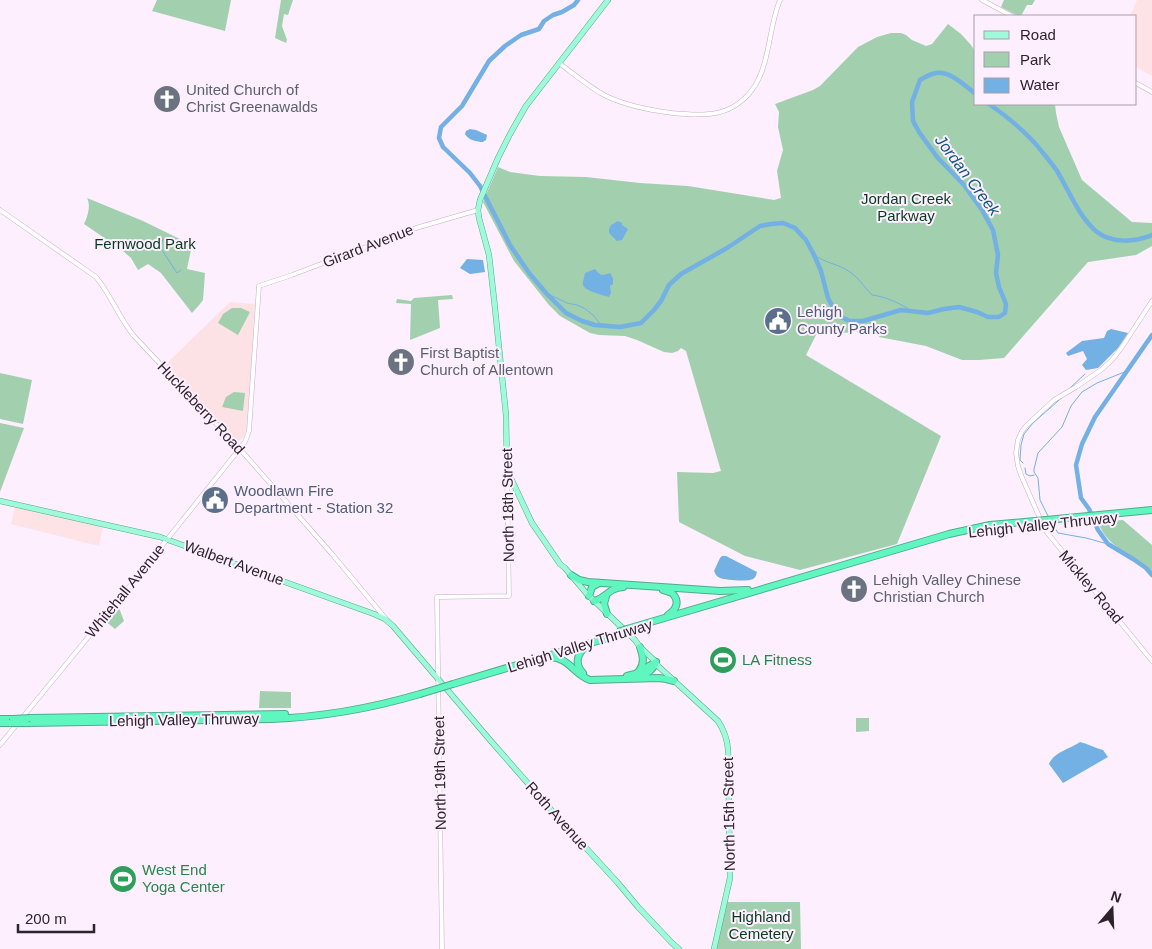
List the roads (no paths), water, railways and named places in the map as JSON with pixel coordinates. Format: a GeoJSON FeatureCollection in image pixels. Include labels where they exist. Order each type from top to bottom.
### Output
{"type":"FeatureCollection","features":[{"type":"Feature","properties":{"kind":"highway","name":"Lehigh Valley Thruway"},"geometry":{"type":"LineString","coordinates":[[1112,516],[1152,513]]}},
{"type":"Feature","properties":{"kind":"highway","name":"Lehigh Valley Thruway"},"geometry":{"type":"LineString","coordinates":[[452,682],[592,643],[663,618],[949,534],[990,526],[1152,513]]}},
{"type":"Feature","properties":{"kind":"highway","name":"Lehigh Valley Thruway"},"geometry":{"type":"LineString","coordinates":[[628,630],[950,537],[1041,521]]}},
{"type":"Feature","properties":{"kind":"highway"},"geometry":{"type":"LineString","coordinates":[[571,576],[583,581],[600,583],[726,592],[763,589]]}},
{"type":"Feature","properties":{"kind":"highway"},"geometry":{"type":"LineString","coordinates":[[600,583],[592,588],[590,599],[601,599],[612,590],[620,587],[669,591],[675,596],[676,605],[674,611],[663,618]]}},
{"type":"Feature","properties":{"kind":"highway"},"geometry":{"type":"LineString","coordinates":[[606,594],[604,604],[607,614]]}},
{"type":"Feature","properties":{"kind":"highway","name":"Lehigh Valley Thruway"},"geometry":{"type":"LineString","coordinates":[[0,719],[28,721],[261,719],[304,717],[360,710],[620,633]]}},
{"type":"Feature","properties":{"kind":"highway"},"geometry":{"type":"LineString","coordinates":[[592,643],[582,650],[578,657],[578,666],[584,674],[594,677],[636,676],[664,678],[674,681]]}},
{"type":"Feature","properties":{"kind":"highway"},"geometry":{"type":"LineString","coordinates":[[636,676],[643,662],[640,647]]}},
{"type":"Feature","properties":{"kind":"highway"},"geometry":{"type":"LineString","coordinates":[[543,657],[562,659],[582,676],[594,680],[648,673],[656,662]]}},
{"type":"Feature","properties":{"kind":"highway","name":"Lehigh Valley Thruway"},"geometry":{"type":"LineString","coordinates":[[0,723],[11,721]]}},
{"type":"Feature","properties":{"kind":"main road"},"geometry":{"type":"LineString","coordinates":[[478,210],[480,200],[504,146],[521,114],[608,0]]}},
{"type":"Feature","properties":{"kind":"main road","name":"North 18th Street"},"geometry":{"type":"LineString","coordinates":[[478,210],[490,264],[506,415],[507,470]]}},
{"type":"Feature","properties":{"kind":"main road"},"geometry":{"type":"LineString","coordinates":[[507,470],[532,523],[560,564],[590,599],[633,642],[683,686],[689,694]]}},
{"type":"Feature","properties":{"kind":"main road","name":"Walbert Avenue"},"geometry":{"type":"LineString","coordinates":[[0,500],[167,539],[374,614],[389,622],[438,680]]}},
{"type":"Feature","properties":{"kind":"main road"},"geometry":{"type":"LineString","coordinates":[[560,564],[574,584],[635,640],[640,647]]}},
{"type":"Feature","properties":{"kind":"main road"},"geometry":{"type":"LineString","coordinates":[[656,662],[689,694]]}},
{"type":"Feature","properties":{"kind":"main road","name":"Roth Avenue"},"geometry":{"type":"LineString","coordinates":[[438,680],[633,902],[679,949]]}},
{"type":"Feature","properties":{"kind":"main road","name":"North 15th Street"},"geometry":{"type":"LineString","coordinates":[[689,694],[718,721],[726,737],[728,749],[730,878],[714,949]]}},
{"type":"Feature","properties":{"kind":"street"},"geometry":{"type":"LineString","coordinates":[[559,63],[601,94],[634,107],[697,115],[721,112],[741,101],[751,91],[758,79],[780,0]]}},
{"type":"Feature","properties":{"kind":"street"},"geometry":{"type":"LineString","coordinates":[[982,0],[1010,15]]}},
{"type":"Feature","properties":{"kind":"street"},"geometry":{"type":"LineString","coordinates":[[1137,84],[1152,92]]}},
{"type":"Feature","properties":{"kind":"street","name":"Huckleberry Road"},"geometry":{"type":"LineString","coordinates":[[0,210],[96,277],[130,332],[240,449],[389,622]]}},
{"type":"Feature","properties":{"kind":"street","name":"Girard Avenue"},"geometry":{"type":"LineString","coordinates":[[259,286],[416,228],[478,210]]}},
{"type":"Feature","properties":{"kind":"street","name":"Whitehall Avenue"},"geometry":{"type":"LineString","coordinates":[[0,745],[247,438],[259,286]]}},
{"type":"Feature","properties":{"kind":"street","name":"Mickley Road"},"geometry":{"type":"LineString","coordinates":[[1152,301],[1112,360],[1101,370],[1050,403],[1026,426],[1020,435],[1016,453],[1018,466],[1049,536],[1152,661]]}},
{"type":"Feature","properties":{"kind":"street","name":"North 18th Street"},"geometry":{"type":"LineString","coordinates":[[437,597],[509,596],[507,470]]}},
{"type":"Feature","properties":{"kind":"street"},"geometry":{"type":"LineString","coordinates":[[507,486],[514,485]]}},
{"type":"Feature","properties":{"kind":"street","name":"North 19th Street"},"geometry":{"type":"LineString","coordinates":[[437,597],[442,949]]}},
{"type":"Feature","properties":{"kind":"water"},"geometry":{"type":"Polygon","coordinates":[[[470,129],[487,135],[486,140],[478,142],[468,138],[465,134],[470,129]]]}},
{"type":"Feature","properties":{"kind":"water"},"geometry":{"type":"Polygon","coordinates":[[[618,221],[628,229],[622,240],[617,241],[609,233],[609,229],[611,225],[618,221]]]}},
{"type":"Feature","properties":{"kind":"water"},"geometry":{"type":"Polygon","coordinates":[[[467,259],[483,260],[485,272],[470,274],[460,268],[467,259]]]}},
{"type":"Feature","properties":{"kind":"water"},"geometry":{"type":"Polygon","coordinates":[[[595,269],[601,275],[610,273],[613,278],[609,297],[591,291],[583,285],[585,273],[595,269]]]}},
{"type":"Feature","properties":{"kind":"water"},"geometry":{"type":"Polygon","coordinates":[[[1111,329],[1128,333],[1118,348],[1098,368],[1086,370],[1082,365],[1087,359],[1083,351],[1068,356],[1066,353],[1082,341],[1104,338],[1107,331],[1111,329]]]}},
{"type":"Feature","properties":{"kind":"water"},"geometry":{"type":"Polygon","coordinates":[[[722,556],[726,556],[757,572],[755,577],[750,580],[741,581],[719,577],[714,571],[722,556]]]}},
{"type":"Feature","properties":{"kind":"water"},"geometry":{"type":"Polygon","coordinates":[[[1080,742],[1103,750],[1108,757],[1063,783],[1049,764],[1055,756],[1080,742]]]}},
{"type":"Feature","properties":{"kind":"waterway","name":"Jordan Creek"},"geometry":{"type":"LineString","coordinates":[[578,0],[574,5],[544,21],[539,29],[521,35],[505,46],[489,61],[462,106],[441,127],[439,138],[443,147],[470,173],[480,186],[510,245],[529,273],[566,313],[595,325],[620,327],[641,323],[661,301],[669,285],[681,274],[727,248],[760,226],[783,223],[795,228],[806,240],[821,271],[828,298],[835,311],[843,318],[850,321],[863,321],[901,310],[928,313],[959,307],[988,317],[999,317],[1005,313],[1006,304],[996,273],[998,255],[993,230],[982,210],[964,185],[937,157],[913,121],[912,102],[920,80],[930,75],[936,73],[947,74],[974,92]]}},
{"type":"Feature","properties":{"kind":"waterway","name":"Jordan Creek"},"geometry":{"type":"LineString","coordinates":[[990,105],[1018,126],[1037,146],[1057,171],[1085,220],[1097,232],[1110,239],[1124,241],[1152,235]]}},
{"type":"Feature","properties":{"kind":"waterway"},"geometry":{"type":"LineString","coordinates":[[163,239],[160,247],[177,273],[181,270]]}},
{"type":"Feature","properties":{"kind":"waterway","name":"Jordan Creek"},"geometry":{"type":"LineString","coordinates":[[814,255],[850,272],[872,295],[883,297],[912,311]]}},
{"type":"Feature","properties":{"kind":"waterway"},"geometry":{"type":"LineString","coordinates":[[546,293],[567,303],[584,308],[602,326]]}},
{"type":"Feature","properties":{"kind":"waterway","name":"Jordan Creek"},"geometry":{"type":"LineString","coordinates":[[1152,335],[1095,417],[1082,444],[1076,465],[1081,498],[1089,509],[1098,530],[1108,544],[1146,568],[1152,575]]}},
{"type":"Feature","properties":{"kind":"waterway"},"geometry":{"type":"LineString","coordinates":[[1048,516],[1040,500],[1038,478],[1034,472],[1038,453],[1062,427],[1071,406],[1082,392],[1097,383],[1127,371]]}},
{"type":"Feature","properties":{"kind":"waterway"},"geometry":{"type":"LineString","coordinates":[[1069,389],[1085,374]]}},
{"type":"Feature","properties":{"kind":"waterway"},"geometry":{"type":"LineString","coordinates":[[1023,463],[1020,460],[1024,434],[1033,423],[1066,394]]}},
{"type":"Feature","properties":{"kind":"waterway"},"geometry":{"type":"LineString","coordinates":[[1025,468],[1026,474],[1034,475]]}},
{"type":"Feature","properties":{"kind":"waterway"},"geometry":{"type":"LineString","coordinates":[[1053,525],[1058,533],[1108,544]]}},
{"type":"Feature","properties":{"kind":"place","name":"United Church of Christ Greenawalds"},"geometry":{"type":"Point","coordinates":[167,99]}},
{"type":"Feature","properties":{"kind":"place","name":"Lehigh County Parks"},"geometry":{"type":"Point","coordinates":[778,321]}},
{"type":"Feature","properties":{"kind":"place","name":"First Baptist Church of Allentown"},"geometry":{"type":"Point","coordinates":[401,362]}},
{"type":"Feature","properties":{"kind":"place","name":"Woodlawn Fire Department - Station 32"},"geometry":{"type":"Point","coordinates":[215,500]}},
{"type":"Feature","properties":{"kind":"place","name":"Lehigh Valley Chinese Christian Church"},"geometry":{"type":"Point","coordinates":[854,589]}},
{"type":"Feature","properties":{"kind":"place","name":"LA Fitness"},"geometry":{"type":"Point","coordinates":[723,660]}},
{"type":"Feature","properties":{"kind":"place","name":"West End Yoga Center"},"geometry":{"type":"Point","coordinates":[123,879]}},
{"type":"Feature","properties":{"kind":"park label","name":"Jordan Creek Parkway"},"geometry":{"type":"Point","coordinates":[906,208]}},
{"type":"Feature","properties":{"kind":"park label","name":"Fernwood Park"},"geometry":{"type":"Point","coordinates":[145,244]}},
{"type":"Feature","properties":{"kind":"park label","name":"Highland Cemetery"},"geometry":{"type":"Point","coordinates":[761,926]}}]}
